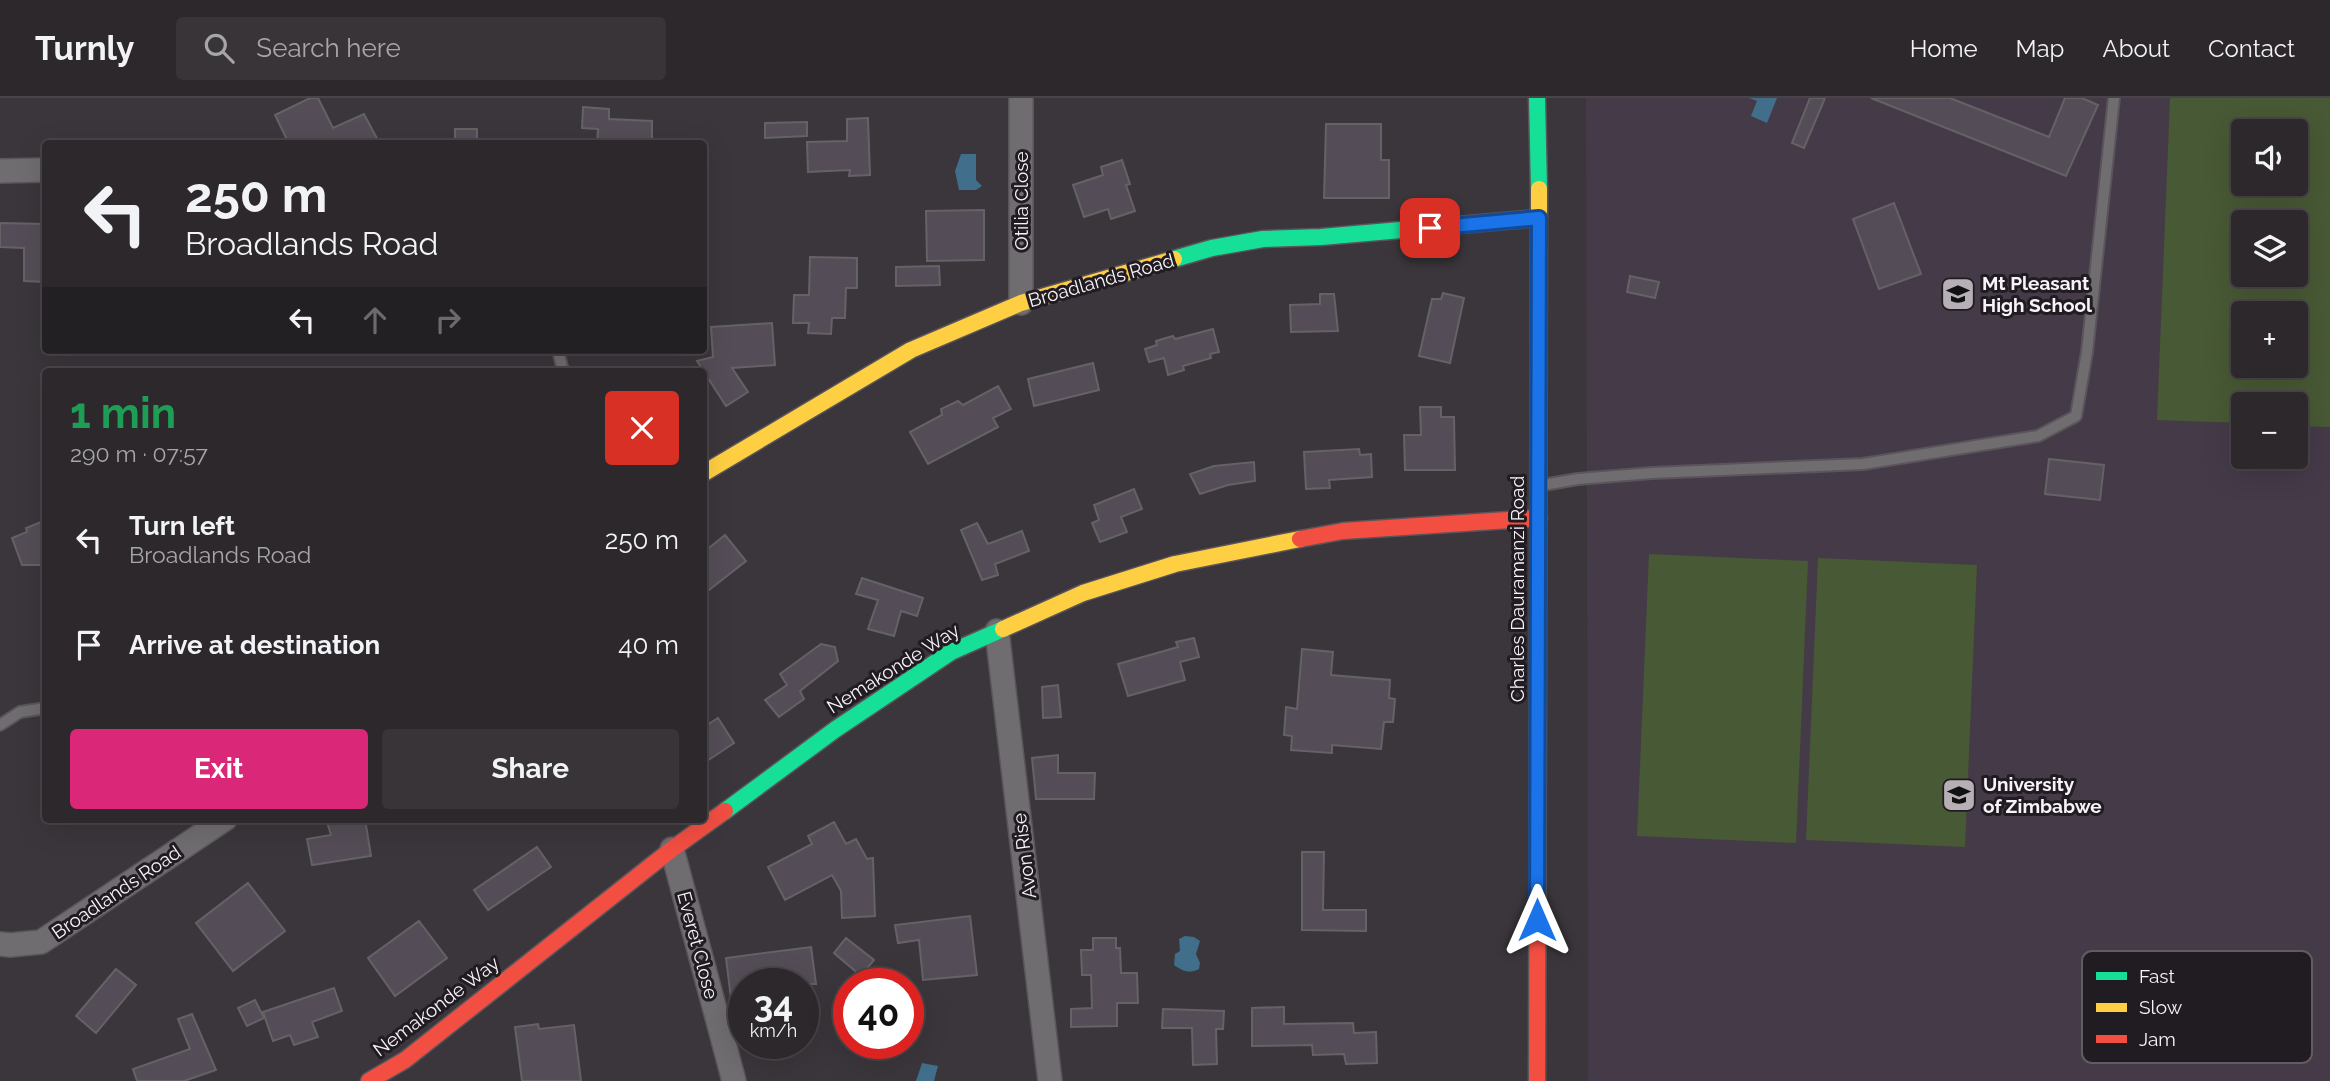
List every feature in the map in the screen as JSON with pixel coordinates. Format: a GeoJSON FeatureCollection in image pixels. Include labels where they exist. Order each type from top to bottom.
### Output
{"type":"FeatureCollection","features":[{"type":"Feature","properties":{"kind":"street","name":"Otilia Close"},"geometry":{"type":"LineString","coordinates":[[1021,98],[1021,303]]}},
{"type":"Feature","properties":{"kind":"street","name":"Charles Dauramanzi Road"},"geometry":{"type":"LineString","coordinates":[[1537,98],[1537,1081]]}},
{"type":"Feature","properties":{"kind":"street"},"geometry":{"type":"LineString","coordinates":[[0,171],[42,170]]}},
{"type":"Feature","properties":{"kind":"street","name":"Broadlands Road"},"geometry":{"type":"LineString","coordinates":[[707,471],[911,350],[1021,303],[1212,248],[1263,239],[1321,237],[1539,218]]}},
{"type":"Feature","properties":{"kind":"street","name":"Nemakonde Way"},"geometry":{"type":"LineString","coordinates":[[369,1081],[405,1060],[672,849],[836,729],[951,653],[1083,593],[1175,564],[1343,531],[1539,518]]}},
{"type":"Feature","properties":{"kind":"street","name":"Avon Rise"},"geometry":{"type":"LineString","coordinates":[[997,631],[1050,1081]]}},
{"type":"Feature","properties":{"kind":"street","name":"Broadlands Road"},"geometry":{"type":"LineString","coordinates":[[0,944],[41,942],[219,823]]}},
{"type":"Feature","properties":{"kind":"street","name":"Everet Close"},"geometry":{"type":"LineString","coordinates":[[672,849],[734,1081]]}},
{"type":"Feature","properties":{"kind":"lane"},"geometry":{"type":"LineString","coordinates":[[1539,486],[1578,479],[1652,473],[1863,464],[2038,436],[2076,416],[2087,352],[2114,98]]}},
{"type":"Feature","properties":{"kind":"lane"},"geometry":{"type":"LineString","coordinates":[[0,725],[20,712],[42,709]]}},
{"type":"Feature","properties":{"kind":"shaded area","name":"University of Zimbabwe"},"geometry":{"type":"Polygon","coordinates":[[[1586,98],[2330,98],[2330,1081],[1588,1081],[1586,98]]]}},
{"type":"Feature","properties":{"kind":"green space"},"geometry":{"type":"Polygon","coordinates":[[[2170,98],[2330,98],[2330,427],[2308,426],[2308,392],[2231,392],[2231,423],[2157,420],[2170,98]]]}},
{"type":"Feature","properties":{"kind":"green space"},"geometry":{"type":"Polygon","coordinates":[[[1649,554],[1808,561],[1796,843],[1637,836],[1649,554]]]}},
{"type":"Feature","properties":{"kind":"green space"},"geometry":{"type":"Polygon","coordinates":[[[1818,558],[1977,565],[1965,847],[1806,840],[1818,558]]]}},
{"type":"Feature","properties":{"kind":"water"},"geometry":{"type":"Polygon","coordinates":[[[1749,98],[1777,98],[1767,123],[1751,116],[1757,101],[1749,98]]]}},
{"type":"Feature","properties":{"kind":"water"},"geometry":{"type":"Polygon","coordinates":[[[961,154],[976,154],[976,180],[982,186],[976,190],[959,190],[955,171],[961,154]]]}},
{"type":"Feature","properties":{"kind":"water"},"geometry":{"type":"Polygon","coordinates":[[[1185,936],[1200,941],[1196,954],[1200,963],[1199,969],[1195,971],[1186,971],[1174,965],[1175,954],[1180,951],[1179,939],[1185,936]]]}},
{"type":"Feature","properties":{"kind":"water"},"geometry":{"type":"Polygon","coordinates":[[[922,1063],[938,1066],[934,1081],[916,1081],[922,1063]]]}},
{"type":"Feature","properties":{"kind":"building"},"geometry":{"type":"Polygon","coordinates":[[[310,98],[318,98],[333,128],[364,114],[378,140],[287,140],[275,115],[310,98]]]}},
{"type":"Feature","properties":{"kind":"building"},"geometry":{"type":"Polygon","coordinates":[[[1810,98],[1825,98],[1804,148],[1792,143],[1810,98]]]}},
{"type":"Feature","properties":{"kind":"building"},"geometry":{"type":"Polygon","coordinates":[[[1871,98],[1950,98],[2049,137],[2065,98],[2082,98],[2098,105],[2066,176],[1871,98]]]}},
{"type":"Feature","properties":{"kind":"building"},"geometry":{"type":"Polygon","coordinates":[[[583,107],[609,109],[609,119],[652,121],[652,140],[597,140],[598,129],[582,128],[583,107]]]}},
{"type":"Feature","properties":{"kind":"building"},"geometry":{"type":"Polygon","coordinates":[[[868,118],[870,175],[849,176],[850,170],[808,172],[807,142],[847,141],[847,119],[868,118]]]}},
{"type":"Feature","properties":{"kind":"building"},"geometry":{"type":"Polygon","coordinates":[[[807,122],[807,136],[765,138],[765,123],[807,122]]]}},
{"type":"Feature","properties":{"kind":"building"},"geometry":{"type":"Polygon","coordinates":[[[1326,124],[1381,124],[1381,160],[1389,160],[1389,198],[1324,198],[1326,124]]]}},
{"type":"Feature","properties":{"kind":"building"},"geometry":{"type":"Polygon","coordinates":[[[455,129],[477,129],[477,140],[455,140],[455,129]]]}},
{"type":"Feature","properties":{"kind":"building"},"geometry":{"type":"Polygon","coordinates":[[[1122,160],[1130,184],[1126,185],[1135,211],[1111,219],[1108,209],[1084,217],[1073,185],[1103,175],[1101,167],[1122,160]]]}},
{"type":"Feature","properties":{"kind":"building"},"geometry":{"type":"Polygon","coordinates":[[[1894,203],[1921,274],[1879,289],[1853,219],[1894,203]]]}},
{"type":"Feature","properties":{"kind":"building"},"geometry":{"type":"Polygon","coordinates":[[[984,210],[984,260],[927,261],[926,211],[984,210]]]}},
{"type":"Feature","properties":{"kind":"building"},"geometry":{"type":"Polygon","coordinates":[[[0,223],[42,224],[42,282],[24,281],[24,248],[0,247],[0,223]]]}},
{"type":"Feature","properties":{"kind":"building"},"geometry":{"type":"Polygon","coordinates":[[[810,257],[857,258],[857,288],[846,288],[845,318],[832,318],[831,334],[808,333],[809,323],[793,323],[794,295],[809,295],[810,257]]]}},
{"type":"Feature","properties":{"kind":"building"},"geometry":{"type":"Polygon","coordinates":[[[939,266],[940,285],[896,286],[896,267],[939,266]]]}},
{"type":"Feature","properties":{"kind":"building"},"geometry":{"type":"Polygon","coordinates":[[[1630,276],[1659,282],[1655,298],[1627,292],[1630,276]]]}},
{"type":"Feature","properties":{"kind":"building"},"geometry":{"type":"Polygon","coordinates":[[[1443,293],[1464,298],[1450,363],[1419,356],[1432,299],[1441,299],[1443,293]]]}},
{"type":"Feature","properties":{"kind":"building"},"geometry":{"type":"Polygon","coordinates":[[[1320,294],[1334,294],[1338,331],[1291,332],[1290,305],[1320,304],[1320,294]]]}},
{"type":"Feature","properties":{"kind":"building"},"geometry":{"type":"Polygon","coordinates":[[[772,323],[775,365],[732,368],[748,392],[726,406],[707,377],[707,368],[702,368],[697,361],[713,357],[711,327],[772,323]]]}},
{"type":"Feature","properties":{"kind":"building"},"geometry":{"type":"Polygon","coordinates":[[[1213,329],[1219,352],[1210,354],[1211,358],[1183,366],[1184,370],[1168,375],[1164,358],[1149,362],[1145,349],[1157,345],[1156,341],[1213,329]]]}},
{"type":"Feature","properties":{"kind":"building"},"geometry":{"type":"Polygon","coordinates":[[[1093,363],[1099,390],[1034,406],[1028,379],[1093,363]]]}},
{"type":"Feature","properties":{"kind":"building"},"geometry":{"type":"Polygon","coordinates":[[[998,386],[1011,409],[993,418],[998,427],[928,464],[910,432],[942,415],[941,409],[958,401],[963,405],[998,386]]]}},
{"type":"Feature","properties":{"kind":"building"},"geometry":{"type":"Polygon","coordinates":[[[1420,407],[1441,407],[1441,417],[1454,417],[1455,470],[1405,470],[1404,435],[1421,435],[1420,407]]]}},
{"type":"Feature","properties":{"kind":"building"},"geometry":{"type":"Polygon","coordinates":[[[1359,449],[1360,455],[1371,454],[1372,477],[1329,480],[1330,488],[1306,489],[1304,452],[1359,449]]]}},
{"type":"Feature","properties":{"kind":"building"},"geometry":{"type":"Polygon","coordinates":[[[2049,459],[2104,465],[2100,500],[2045,494],[2049,459]]]}},
{"type":"Feature","properties":{"kind":"building"},"geometry":{"type":"Polygon","coordinates":[[[1254,462],[1255,481],[1228,485],[1200,494],[1190,474],[1214,466],[1254,462]]]}},
{"type":"Feature","properties":{"kind":"building"},"geometry":{"type":"Polygon","coordinates":[[[1134,489],[1142,509],[1121,517],[1127,532],[1100,542],[1092,523],[1099,520],[1094,505],[1134,489]]]}},
{"type":"Feature","properties":{"kind":"building"},"geometry":{"type":"Polygon","coordinates":[[[42,522],[42,565],[22,565],[12,538],[27,532],[26,528],[42,522]]]}},
{"type":"Feature","properties":{"kind":"building"},"geometry":{"type":"Polygon","coordinates":[[[977,523],[988,544],[1022,531],[1029,551],[995,564],[998,575],[982,580],[961,530],[977,523]]]}},
{"type":"Feature","properties":{"kind":"building"},"geometry":{"type":"Polygon","coordinates":[[[725,535],[746,561],[707,592],[707,550],[725,535]]]}},
{"type":"Feature","properties":{"kind":"building"},"geometry":{"type":"Polygon","coordinates":[[[862,578],[923,598],[917,616],[901,611],[894,636],[868,629],[878,600],[856,594],[862,578]]]}},
{"type":"Feature","properties":{"kind":"building"},"geometry":{"type":"Polygon","coordinates":[[[1194,638],[1199,657],[1180,662],[1185,680],[1128,696],[1118,664],[1178,647],[1176,642],[1194,638]]]}},
{"type":"Feature","properties":{"kind":"building"},"geometry":{"type":"Polygon","coordinates":[[[821,644],[835,647],[838,661],[800,691],[804,699],[779,717],[765,700],[787,685],[780,674],[821,644]]]}},
{"type":"Feature","properties":{"kind":"building"},"geometry":{"type":"Polygon","coordinates":[[[1302,649],[1333,652],[1331,675],[1390,680],[1389,698],[1395,699],[1393,722],[1384,722],[1381,749],[1332,745],[1332,753],[1291,750],[1292,736],[1284,735],[1286,707],[1297,709],[1302,649]]]}},
{"type":"Feature","properties":{"kind":"building"},"geometry":{"type":"Polygon","coordinates":[[[1058,685],[1061,717],[1043,718],[1042,687],[1058,685]]]}},
{"type":"Feature","properties":{"kind":"building"},"geometry":{"type":"Polygon","coordinates":[[[718,718],[734,743],[707,761],[707,725],[718,718]]]}},
{"type":"Feature","properties":{"kind":"building"},"geometry":{"type":"Polygon","coordinates":[[[1058,755],[1058,773],[1095,773],[1094,799],[1036,799],[1032,758],[1058,755]]]}},
{"type":"Feature","properties":{"kind":"building"},"geometry":{"type":"Polygon","coordinates":[[[834,822],[846,844],[856,839],[867,859],[873,858],[875,916],[842,918],[841,891],[832,875],[785,900],[768,867],[812,844],[808,836],[834,822]]]}},
{"type":"Feature","properties":{"kind":"building"},"geometry":{"type":"Polygon","coordinates":[[[327,823],[366,823],[371,856],[312,865],[307,839],[331,835],[327,823]]]}},
{"type":"Feature","properties":{"kind":"building"},"geometry":{"type":"Polygon","coordinates":[[[537,847],[551,867],[488,910],[474,890],[537,847]]]}},
{"type":"Feature","properties":{"kind":"building"},"geometry":{"type":"Polygon","coordinates":[[[1302,852],[1324,852],[1323,910],[1366,910],[1366,931],[1302,930],[1302,852]]]}},
{"type":"Feature","properties":{"kind":"building"},"geometry":{"type":"Polygon","coordinates":[[[248,883],[285,931],[233,971],[196,923],[248,883]]]}},
{"type":"Feature","properties":{"kind":"building"},"geometry":{"type":"Polygon","coordinates":[[[970,916],[977,975],[924,980],[919,940],[898,943],[895,925],[970,916]]]}},
{"type":"Feature","properties":{"kind":"building"},"geometry":{"type":"Polygon","coordinates":[[[419,921],[447,958],[395,996],[368,958],[419,921]]]}},
{"type":"Feature","properties":{"kind":"building"},"geometry":{"type":"Polygon","coordinates":[[[846,938],[874,960],[868,968],[852,968],[834,953],[846,938]]]}},
{"type":"Feature","properties":{"kind":"building"},"geometry":{"type":"Polygon","coordinates":[[[1093,938],[1116,938],[1116,948],[1120,948],[1121,973],[1137,973],[1138,1003],[1117,1003],[1117,1026],[1071,1027],[1071,1009],[1092,1008],[1091,975],[1082,975],[1081,950],[1093,950],[1093,938]]]}},
{"type":"Feature","properties":{"kind":"building"},"geometry":{"type":"Polygon","coordinates":[[[811,947],[814,968],[728,968],[728,974],[726,958],[811,947]]]}},
{"type":"Feature","properties":{"kind":"building"},"geometry":{"type":"Polygon","coordinates":[[[116,969],[136,985],[96,1033],[76,1016],[116,969]]]}},
{"type":"Feature","properties":{"kind":"building"},"geometry":{"type":"Polygon","coordinates":[[[334,988],[342,1011],[312,1022],[318,1037],[294,1045],[290,1035],[273,1041],[263,1012],[334,988]]]}},
{"type":"Feature","properties":{"kind":"building"},"geometry":{"type":"Polygon","coordinates":[[[255,1000],[264,1018],[247,1026],[238,1008],[255,1000]]]}},
{"type":"Feature","properties":{"kind":"building"},"geometry":{"type":"Polygon","coordinates":[[[1284,1007],[1284,1024],[1353,1023],[1354,1033],[1376,1032],[1377,1063],[1346,1064],[1344,1054],[1313,1055],[1312,1045],[1252,1046],[1252,1008],[1284,1007]]]}},
{"type":"Feature","properties":{"kind":"building"},"geometry":{"type":"Polygon","coordinates":[[[1163,1009],[1224,1011],[1223,1029],[1216,1029],[1217,1064],[1193,1065],[1192,1028],[1162,1028],[1163,1009]]]}},
{"type":"Feature","properties":{"kind":"building"},"geometry":{"type":"Polygon","coordinates":[[[192,1014],[216,1070],[184,1081],[137,1081],[133,1069],[190,1049],[178,1019],[192,1014]]]}},
{"type":"Feature","properties":{"kind":"building"},"geometry":{"type":"Polygon","coordinates":[[[538,1024],[539,1029],[574,1025],[581,1081],[522,1081],[515,1027],[538,1024]]]}},
{"type":"Feature","properties":{"kind":"traffic: fast"},"geometry":{"type":"LineString","coordinates":[[1537,98],[1539,189]]}},
{"type":"Feature","properties":{"kind":"traffic: fast"},"geometry":{"type":"LineString","coordinates":[[1174,259],[1212,248],[1263,239],[1321,237],[1539,218]]}},
{"type":"Feature","properties":{"kind":"traffic: fast"},"geometry":{"type":"LineString","coordinates":[[725,811],[836,729],[951,652],[1003,629]]}},
{"type":"Feature","properties":{"kind":"traffic: slow"},"geometry":{"type":"LineString","coordinates":[[1538,657],[1539,189]]}},
{"type":"Feature","properties":{"kind":"traffic: slow"},"geometry":{"type":"LineString","coordinates":[[707,471],[911,350],[1021,303],[1174,259]]}},
{"type":"Feature","properties":{"kind":"traffic: slow"},"geometry":{"type":"LineString","coordinates":[[1003,629],[1083,593],[1175,564],[1300,539]]}},
{"type":"Feature","properties":{"kind":"traffic: jam"},"geometry":{"type":"LineString","coordinates":[[1300,539],[1343,531],[1539,518]]}},
{"type":"Feature","properties":{"kind":"traffic: jam"},"geometry":{"type":"LineString","coordinates":[[1537,1081],[1538,657]]}},
{"type":"Feature","properties":{"kind":"traffic: jam"},"geometry":{"type":"LineString","coordinates":[[369,1081],[405,1060],[672,849],[725,811]]}},
{"type":"Feature","properties":{"kind":"place","name":"Mt Pleasant High School"},"geometry":{"type":"Point","coordinates":[1958,294]}},
{"type":"Feature","properties":{"kind":"place","name":"University of Zimbabwe"},"geometry":{"type":"Point","coordinates":[1959,795]}},
{"type":"Feature","properties":{"kind":"route"},"geometry":{"type":"LineString","coordinates":[[1430,228],[1539,218],[1537,920]]}}]}
